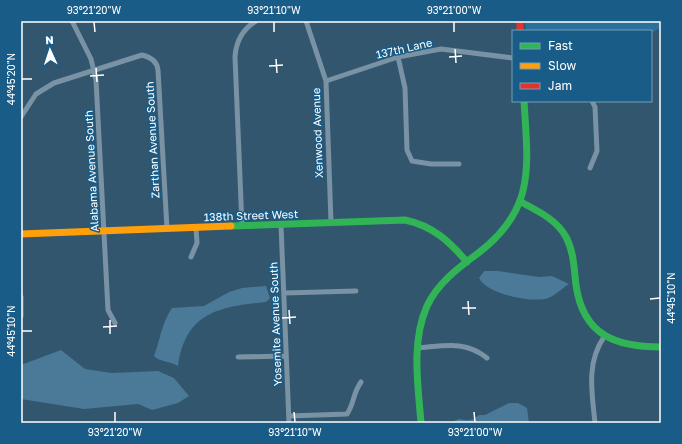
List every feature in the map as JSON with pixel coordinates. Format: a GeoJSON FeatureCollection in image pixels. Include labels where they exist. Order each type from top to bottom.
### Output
{"type":"FeatureCollection","features":[{"type":"Feature","properties":{"kind":"street","name":"Alabama Avenue South"},"geometry":{"type":"LineString","coordinates":[[72,21],[95,70],[108,310],[115,323]]}},
{"type":"Feature","properties":{"kind":"street"},"geometry":{"type":"LineString","coordinates":[[242,226],[234,57],[238,41],[244,31],[256,21]]}},
{"type":"Feature","properties":{"kind":"street","name":"Xenwood Avenue"},"geometry":{"type":"LineString","coordinates":[[306,21],[326,81],[331,222]]}},
{"type":"Feature","properties":{"kind":"street","name":"137th Lane"},"geometry":{"type":"LineString","coordinates":[[326,81],[398,57],[441,49],[512,58]]}},
{"type":"Feature","properties":{"kind":"street","name":"Zarthan Avenue South"},"geometry":{"type":"LineString","coordinates":[[95,70],[142,55],[155,61],[158,70],[167,229]]}},
{"type":"Feature","properties":{"kind":"street"},"geometry":{"type":"LineString","coordinates":[[398,57],[405,88],[407,150],[412,161],[431,164],[459,164]]}},
{"type":"Feature","properties":{"kind":"street"},"geometry":{"type":"LineString","coordinates":[[21,117],[36,94],[54,83],[95,70]]}},
{"type":"Feature","properties":{"kind":"street"},"geometry":{"type":"LineString","coordinates":[[422,423],[417,348],[424,314],[440,284],[492,241],[508,225],[521,202],[526,185],[528,167],[524,102]]}},
{"type":"Feature","properties":{"kind":"street"},"geometry":{"type":"LineString","coordinates":[[590,168],[597,151],[595,107],[592,102]]}},
{"type":"Feature","properties":{"kind":"street"},"geometry":{"type":"LineString","coordinates":[[521,202],[547,217],[566,236],[572,253],[579,301],[589,322],[604,337],[622,345],[661,347]]}},
{"type":"Feature","properties":{"kind":"street","name":"138th Street West"},"geometry":{"type":"LineString","coordinates":[[21,234],[405,220],[421,224],[443,234],[467,262]]}},
{"type":"Feature","properties":{"kind":"street","name":"Yosemite Avenue South"},"geometry":{"type":"LineString","coordinates":[[281,225],[289,423]]}},
{"type":"Feature","properties":{"kind":"street"},"geometry":{"type":"LineString","coordinates":[[191,257],[197,243],[196,228]]}},
{"type":"Feature","properties":{"kind":"street"},"geometry":{"type":"LineString","coordinates":[[284,293],[356,291]]}},
{"type":"Feature","properties":{"kind":"street"},"geometry":{"type":"LineString","coordinates":[[21,297],[21,316]]}},
{"type":"Feature","properties":{"kind":"street"},"geometry":{"type":"LineString","coordinates":[[595,423],[592,365],[596,349],[604,337]]}},
{"type":"Feature","properties":{"kind":"street"},"geometry":{"type":"LineString","coordinates":[[417,348],[461,345],[477,350],[487,358]]}},
{"type":"Feature","properties":{"kind":"street"},"geometry":{"type":"LineString","coordinates":[[238,357],[286,356]]}},
{"type":"Feature","properties":{"kind":"street"},"geometry":{"type":"LineString","coordinates":[[289,416],[347,414],[352,406],[354,391],[361,382]]}},
{"type":"Feature","properties":{"kind":"shaded area"},"geometry":{"type":"Polygon","coordinates":[[[525,21],[661,21],[661,28],[652,32],[652,30],[526,30],[525,21]]]}},
{"type":"Feature","properties":{"kind":"shaded area"},"geometry":{"type":"Polygon","coordinates":[[[484,271],[498,271],[539,277],[552,276],[569,284],[554,295],[545,299],[538,300],[519,298],[509,296],[483,284],[479,278],[484,271]]]}},
{"type":"Feature","properties":{"kind":"shaded area"},"geometry":{"type":"Polygon","coordinates":[[[266,286],[270,298],[266,302],[220,310],[197,323],[189,334],[182,348],[178,366],[154,356],[163,325],[172,308],[204,306],[229,292],[242,288],[266,286]]]}},
{"type":"Feature","properties":{"kind":"shaded area"},"geometry":{"type":"Polygon","coordinates":[[[61,350],[85,369],[112,373],[158,371],[174,378],[189,396],[178,403],[152,410],[138,404],[84,409],[21,399],[21,365],[61,350]]]}},
{"type":"Feature","properties":{"kind":"shaded area"},"geometry":{"type":"Polygon","coordinates":[[[509,403],[518,403],[527,408],[529,423],[450,423],[459,419],[467,420],[479,415],[485,415],[509,403]]]}},
{"type":"Feature","properties":{"kind":"traffic: fast"},"geometry":{"type":"LineString","coordinates":[[421,423],[417,379],[417,349],[422,320],[427,306],[436,291],[455,271],[496,238],[510,221],[519,204],[524,186],[527,147],[524,102]]}},
{"type":"Feature","properties":{"kind":"traffic: fast"},"geometry":{"type":"LineString","coordinates":[[521,202],[552,221],[558,226],[566,237],[572,255],[580,302],[586,316],[594,327],[604,335],[616,341],[629,344],[661,347]]}},
{"type":"Feature","properties":{"kind":"traffic: fast"},"geometry":{"type":"LineString","coordinates":[[231,226],[405,220],[424,226],[440,235],[454,247],[467,262]]}},
{"type":"Feature","properties":{"kind":"traffic: slow"},"geometry":{"type":"LineString","coordinates":[[21,234],[231,226]]}},
{"type":"Feature","properties":{"kind":"traffic: jam"},"geometry":{"type":"LineString","coordinates":[[520,21],[520,30]]}}]}
